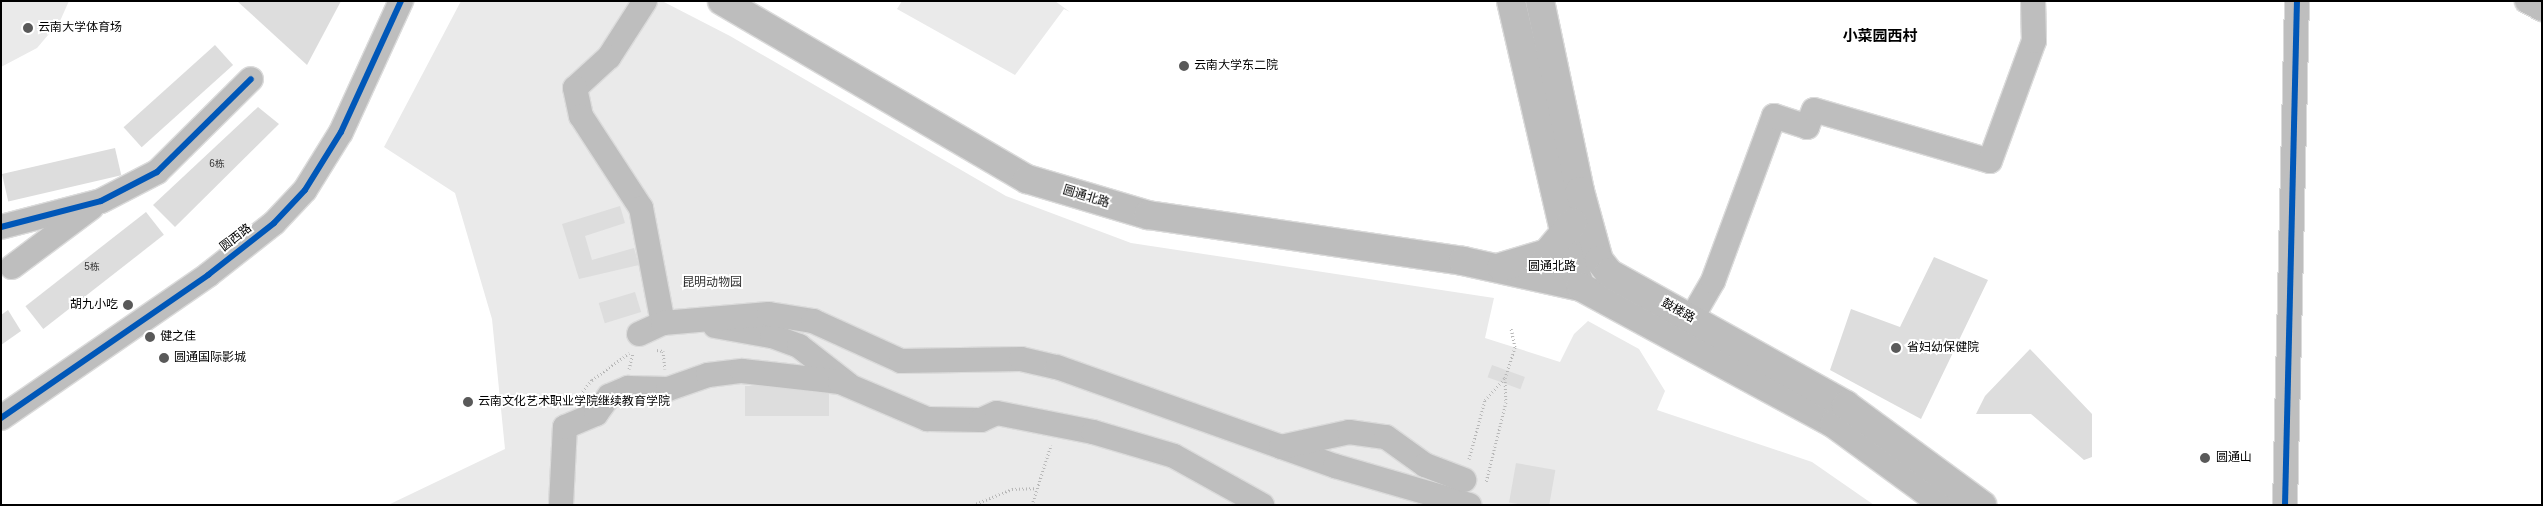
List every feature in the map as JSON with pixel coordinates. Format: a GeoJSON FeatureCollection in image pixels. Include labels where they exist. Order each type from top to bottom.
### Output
{"type":"FeatureCollection","features":[{"type":"Feature","properties":{"kind":"main road","name":"圆通北路"},"geometry":{"type":"LineString","coordinates":[[722,1],[1027,179],[1148,215],[1494,268],[1577,276],[1604,267]]}},
{"type":"Feature","properties":{"kind":"main road"},"geometry":{"type":"LineString","coordinates":[[1511,1],[1565,234],[1577,276]]}},
{"type":"Feature","properties":{"kind":"main road"},"geometry":{"type":"LineString","coordinates":[[1540,1],[1580,191],[1604,267]]}},
{"type":"Feature","properties":{"kind":"main road"},"geometry":{"type":"LineString","coordinates":[[1494,268],[1535,260],[1565,234],[1574,220],[1580,191]]}},
{"type":"Feature","properties":{"kind":"main road","name":"鼓楼路"},"geometry":{"type":"LineString","coordinates":[[1604,267],[1691,319],[1846,405],[1982,505]]}},
{"type":"Feature","properties":{"kind":"main road","name":"鼓楼路"},"geometry":{"type":"LineString","coordinates":[[1577,276],[1834,424],[1944,505]]}},
{"type":"Feature","properties":{"kind":"street","name":"圆西路"},"geometry":{"type":"LineString","coordinates":[[1,418],[208,275],[274,223],[305,190],[341,132],[401,1]]}},
{"type":"Feature","properties":{"kind":"street"},"geometry":{"type":"LineString","coordinates":[[645,1],[609,57],[574,88],[581,116],[641,208],[663,323]]}},
{"type":"Feature","properties":{"kind":"street"},"geometry":{"type":"LineString","coordinates":[[1691,319],[1713,280],[1774,116],[1807,127],[1814,110],[1990,161],[2034,40],[2033,1]]}},
{"type":"Feature","properties":{"kind":"street"},"geometry":{"type":"LineString","coordinates":[[2285,505],[2297,1]]}},
{"type":"Feature","properties":{"kind":"street"},"geometry":{"type":"LineString","coordinates":[[2527,1],[2542,9]]}},
{"type":"Feature","properties":{"kind":"street"},"geometry":{"type":"LineString","coordinates":[[12,267],[101,201],[157,172],[251,79]]}},
{"type":"Feature","properties":{"kind":"street"},"geometry":{"type":"LineString","coordinates":[[1,227],[101,201]]}},
{"type":"Feature","properties":{"kind":"street"},"geometry":{"type":"LineString","coordinates":[[639,334],[663,323],[705,319],[790,316],[901,361],[1021,360],[1057,367],[1281,447],[1469,505]]}},
{"type":"Feature","properties":{"kind":"street"},"geometry":{"type":"LineString","coordinates":[[705,319],[720,329],[772,336],[799,346],[850,387]]}},
{"type":"Feature","properties":{"kind":"street"},"geometry":{"type":"LineString","coordinates":[[561,505],[565,427],[596,414],[609,396],[628,388],[668,389],[708,375],[742,372],[790,374],[850,387],[927,419],[981,420],[997,412],[1059,426],[1174,456],[1262,505]]}},
{"type":"Feature","properties":{"kind":"street"},"geometry":{"type":"LineString","coordinates":[[1281,447],[1349,432],[1386,438],[1425,465],[1475,483]]}},
{"type":"Feature","properties":{"kind":"path"},"geometry":{"type":"LineString","coordinates":[[1475,483],[1506,402],[1505,378],[1515,346],[1511,328]]}},
{"type":"Feature","properties":{"kind":"path"},"geometry":{"type":"LineString","coordinates":[[1475,483],[1485,400],[1505,378]]}},
{"type":"Feature","properties":{"kind":"path"},"geometry":{"type":"LineString","coordinates":[[1032,505],[1035,488],[1059,426]]}},
{"type":"Feature","properties":{"kind":"path"},"geometry":{"type":"LineString","coordinates":[[973,505],[1012,489],[1035,488]]}},
{"type":"Feature","properties":{"kind":"green space","name":"云南大学体育场"},"geometry":{"type":"Polygon","coordinates":[[[1,1],[69,1],[60,21],[37,48],[1,67],[1,1]]]}},
{"type":"Feature","properties":{"kind":"green space","name":"昆明动物园"},"geometry":{"type":"Polygon","coordinates":[[[461,1],[662,1],[730,36],[1006,196],[1131,243],[1494,298],[1485,338],[1560,362],[1574,334],[1588,321],[1639,349],[1665,391],[1657,410],[1812,462],[1874,505],[388,505],[505,449],[492,319],[455,193],[384,147],[461,1]]]}},
{"type":"Feature","properties":{"kind":"green space"},"geometry":{"type":"Polygon","coordinates":[[[902,1],[1055,1],[1070,12],[1064,9],[1015,75],[897,9],[902,1]]]}},
{"type":"Feature","properties":{"kind":"building"},"geometry":{"type":"Polygon","coordinates":[[[237,1],[341,1],[307,65],[237,1]]]}},
{"type":"Feature","properties":{"kind":"building"},"geometry":{"type":"Polygon","coordinates":[[[215,45],[233,65],[142,147],[124,127],[215,45]]]}},
{"type":"Feature","properties":{"kind":"building"},"geometry":{"type":"Polygon","coordinates":[[[258,107],[279,124],[175,227],[153,205],[258,107]]]}},
{"type":"Feature","properties":{"kind":"building"},"geometry":{"type":"Polygon","coordinates":[[[115,148],[121,175],[8,201],[2,174],[115,148]]]}},
{"type":"Feature","properties":{"kind":"building"},"geometry":{"type":"Polygon","coordinates":[[[620,206],[625,223],[585,236],[592,260],[634,248],[639,265],[579,279],[562,224],[620,206]]]}},
{"type":"Feature","properties":{"kind":"building"},"geometry":{"type":"Polygon","coordinates":[[[146,212],[164,235],[43,329],[25,306],[146,212]]]}},
{"type":"Feature","properties":{"kind":"building","name":"省妇幼保健院"},"geometry":{"type":"Polygon","coordinates":[[[1934,257],[1988,280],[1921,419],[1830,370],[1851,309],[1900,327],[1934,257]]]}},
{"type":"Feature","properties":{"kind":"building"},"geometry":{"type":"Polygon","coordinates":[[[635,292],[641,312],[605,323],[599,303],[635,292]]]}},
{"type":"Feature","properties":{"kind":"building"},"geometry":{"type":"Polygon","coordinates":[[[8,310],[21,331],[1,345],[1,315],[8,310]]]}},
{"type":"Feature","properties":{"kind":"building"},"geometry":{"type":"Polygon","coordinates":[[[2030,349],[2092,414],[2092,457],[2084,460],[2031,414],[1976,414],[1985,396],[2030,349]]]}},
{"type":"Feature","properties":{"kind":"building"},"geometry":{"type":"Polygon","coordinates":[[[1492,365],[1525,377],[1520,389],[1488,377],[1492,365]]]}},
{"type":"Feature","properties":{"kind":"building"},"geometry":{"type":"Polygon","coordinates":[[[745,386],[829,386],[829,416],[745,416],[745,386]]]}},
{"type":"Feature","properties":{"kind":"building"},"geometry":{"type":"Polygon","coordinates":[[[1516,463],[1555,470],[1549,505],[1524,505],[1509,502],[1516,463]]]}},
{"type":"Feature","properties":{"kind":"cycle path"},"geometry":{"type":"LineString","coordinates":[[1,418],[208,275],[274,223],[305,190],[341,132],[401,1]]}},
{"type":"Feature","properties":{"kind":"cycle path"},"geometry":{"type":"LineString","coordinates":[[2285,505],[2297,1]]}},
{"type":"Feature","properties":{"kind":"cycle path"},"geometry":{"type":"LineString","coordinates":[[1,227],[101,201],[157,172],[251,79]]}},
{"type":"Feature","properties":{"kind":"place","name":"云南大学体育场"},"geometry":{"type":"Point","coordinates":[28,28]}},
{"type":"Feature","properties":{"kind":"place","name":"云南大学东二院"},"geometry":{"type":"Point","coordinates":[1184,66]}},
{"type":"Feature","properties":{"kind":"place","name":"胡九小吃"},"geometry":{"type":"Point","coordinates":[128,305]}},
{"type":"Feature","properties":{"kind":"place","name":"健之佳"},"geometry":{"type":"Point","coordinates":[150,337]}},
{"type":"Feature","properties":{"kind":"place","name":"省妇幼保健院"},"geometry":{"type":"Point","coordinates":[1896,348]}},
{"type":"Feature","properties":{"kind":"place","name":"圆通国际影城"},"geometry":{"type":"Point","coordinates":[164,358]}},
{"type":"Feature","properties":{"kind":"place","name":"云南文化艺术职业学院继续教育学院"},"geometry":{"type":"Point","coordinates":[468,402]}},
{"type":"Feature","properties":{"kind":"place","name":"圆通山"},"geometry":{"type":"Point","coordinates":[2205,458]}},
{"type":"Feature","properties":{"kind":"district","name":"小菜园西村"},"geometry":{"type":"Point","coordinates":[1880,36]}}]}
